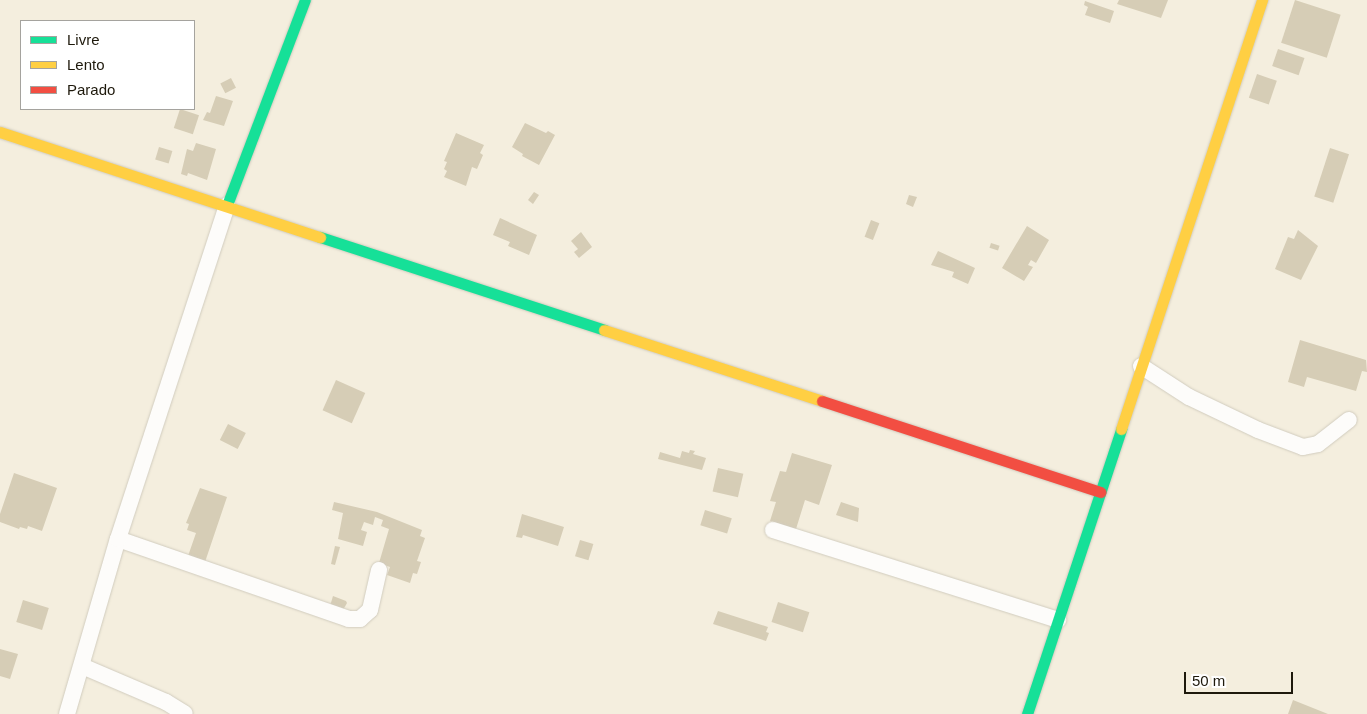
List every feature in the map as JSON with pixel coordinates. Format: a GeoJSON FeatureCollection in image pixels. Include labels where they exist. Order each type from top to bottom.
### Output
{"type":"FeatureCollection","features":[{"type":"Feature","properties":{"kind":"street"},"geometry":{"type":"LineString","coordinates":[[67,714],[118,539],[227,205],[305,0]]}},
{"type":"Feature","properties":{"kind":"street"},"geometry":{"type":"LineString","coordinates":[[1027,714],[1262,0]]}},
{"type":"Feature","properties":{"kind":"street"},"geometry":{"type":"LineString","coordinates":[[0,132],[1100,492]]}},
{"type":"Feature","properties":{"kind":"street"},"geometry":{"type":"LineString","coordinates":[[1141,366],[1189,397],[1258,430],[1303,447],[1318,444],[1349,420]]}},
{"type":"Feature","properties":{"kind":"street"},"geometry":{"type":"LineString","coordinates":[[773,530],[1058,620]]}},
{"type":"Feature","properties":{"kind":"street"},"geometry":{"type":"LineString","coordinates":[[118,539],[349,619],[360,619],[370,610],[379,570]]}},
{"type":"Feature","properties":{"kind":"street"},"geometry":{"type":"LineString","coordinates":[[82,666],[166,702],[185,714]]}},
{"type":"Feature","properties":{"kind":"building"},"geometry":{"type":"Polygon","coordinates":[[[1119,0],[1168,0],[1161,18],[1117,4],[1119,0]]]}},
{"type":"Feature","properties":{"kind":"building"},"geometry":{"type":"Polygon","coordinates":[[[1295,0],[1341,15],[1327,58],[1281,43],[1295,0]]]}},
{"type":"Feature","properties":{"kind":"building"},"geometry":{"type":"Polygon","coordinates":[[[1085,1],[1114,11],[1110,23],[1085,15],[1088,7],[1084,5],[1085,1]]]}},
{"type":"Feature","properties":{"kind":"building"},"geometry":{"type":"Polygon","coordinates":[[[1278,49],[1304,58],[1299,75],[1272,66],[1278,49]]]}},
{"type":"Feature","properties":{"kind":"building"},"geometry":{"type":"Polygon","coordinates":[[[1257,74],[1277,81],[1269,104],[1249,98],[1257,74]]]}},
{"type":"Feature","properties":{"kind":"building"},"geometry":{"type":"Polygon","coordinates":[[[231,78],[236,88],[225,93],[220,83],[231,78]]]}},
{"type":"Feature","properties":{"kind":"building"},"geometry":{"type":"Polygon","coordinates":[[[216,96],[233,101],[224,126],[203,120],[207,112],[210,113],[216,96]]]}},
{"type":"Feature","properties":{"kind":"building"},"geometry":{"type":"Polygon","coordinates":[[[180,110],[199,115],[193,134],[174,128],[180,110]]]}},
{"type":"Feature","properties":{"kind":"building"},"geometry":{"type":"Polygon","coordinates":[[[525,123],[555,135],[539,165],[522,156],[523,154],[512,147],[525,123]]]}},
{"type":"Feature","properties":{"kind":"building"},"geometry":{"type":"Polygon","coordinates":[[[456,133],[484,145],[480,153],[483,155],[477,169],[472,167],[466,186],[444,177],[447,171],[444,169],[447,162],[444,161],[456,133]]]}},
{"type":"Feature","properties":{"kind":"building"},"geometry":{"type":"Polygon","coordinates":[[[196,143],[216,149],[207,180],[188,173],[187,176],[181,174],[187,149],[193,151],[196,143]]]}},
{"type":"Feature","properties":{"kind":"building"},"geometry":{"type":"Polygon","coordinates":[[[159,147],[172,151],[169,164],[155,159],[159,147]]]}},
{"type":"Feature","properties":{"kind":"building"},"geometry":{"type":"Polygon","coordinates":[[[1330,148],[1349,154],[1333,203],[1314,197],[1330,148]]]}},
{"type":"Feature","properties":{"kind":"building"},"geometry":{"type":"Polygon","coordinates":[[[534,192],[539,195],[533,204],[528,200],[534,192]]]}},
{"type":"Feature","properties":{"kind":"building"},"geometry":{"type":"Polygon","coordinates":[[[909,195],[917,197],[913,207],[906,204],[909,195]]]}},
{"type":"Feature","properties":{"kind":"building"},"geometry":{"type":"Polygon","coordinates":[[[500,218],[537,235],[529,255],[508,246],[510,242],[493,235],[500,218]]]}},
{"type":"Feature","properties":{"kind":"building"},"geometry":{"type":"Polygon","coordinates":[[[871,220],[879,223],[873,240],[865,237],[871,220]]]}},
{"type":"Feature","properties":{"kind":"building"},"geometry":{"type":"Polygon","coordinates":[[[1027,226],[1049,240],[1036,263],[1031,260],[1028,265],[1033,267],[1024,281],[1002,268],[1027,226]]]}},
{"type":"Feature","properties":{"kind":"building"},"geometry":{"type":"Polygon","coordinates":[[[1298,230],[1318,246],[1301,280],[1275,269],[1288,237],[1294,239],[1298,230]]]}},
{"type":"Feature","properties":{"kind":"building"},"geometry":{"type":"Polygon","coordinates":[[[581,232],[592,247],[579,258],[574,252],[578,249],[571,241],[581,232]]]}},
{"type":"Feature","properties":{"kind":"building"},"geometry":{"type":"Polygon","coordinates":[[[991,243],[1000,246],[998,251],[989,248],[991,243]]]}},
{"type":"Feature","properties":{"kind":"building"},"geometry":{"type":"Polygon","coordinates":[[[938,251],[975,268],[968,284],[952,277],[954,272],[931,265],[938,251]]]}},
{"type":"Feature","properties":{"kind":"building"},"geometry":{"type":"Polygon","coordinates":[[[1300,340],[1366,360],[1367,372],[1362,371],[1356,391],[1307,377],[1304,387],[1288,382],[1300,340]]]}},
{"type":"Feature","properties":{"kind":"building"},"geometry":{"type":"Polygon","coordinates":[[[336,380],[365,393],[352,423],[323,410],[336,380]]]}},
{"type":"Feature","properties":{"kind":"building"},"geometry":{"type":"Polygon","coordinates":[[[228,424],[246,433],[238,449],[220,440],[228,424]]]}},
{"type":"Feature","properties":{"kind":"building"},"geometry":{"type":"Polygon","coordinates":[[[690,450],[695,451],[693,454],[706,458],[702,470],[658,459],[660,452],[680,458],[682,451],[689,453],[690,450]]]}},
{"type":"Feature","properties":{"kind":"building"},"geometry":{"type":"Polygon","coordinates":[[[792,453],[832,465],[819,505],[805,500],[796,529],[770,521],[776,502],[770,501],[780,471],[786,472],[792,453]]]}},
{"type":"Feature","properties":{"kind":"building"},"geometry":{"type":"Polygon","coordinates":[[[718,468],[743,474],[738,497],[713,491],[718,468]]]}},
{"type":"Feature","properties":{"kind":"building"},"geometry":{"type":"Polygon","coordinates":[[[14,473],[57,488],[42,531],[28,526],[27,529],[20,527],[19,529],[0,522],[0,514],[14,473]]]}},
{"type":"Feature","properties":{"kind":"building"},"geometry":{"type":"Polygon","coordinates":[[[200,488],[227,497],[205,562],[188,556],[196,533],[187,530],[189,524],[186,523],[200,488]]]}},
{"type":"Feature","properties":{"kind":"building"},"geometry":{"type":"Polygon","coordinates":[[[334,502],[377,512],[422,530],[420,536],[425,538],[417,561],[421,562],[417,574],[413,573],[410,583],[387,575],[390,567],[379,563],[389,529],[381,526],[383,520],[375,517],[373,525],[364,522],[361,530],[367,532],[363,546],[338,539],[343,513],[332,510],[334,502]]]}},
{"type":"Feature","properties":{"kind":"building"},"geometry":{"type":"Polygon","coordinates":[[[841,502],[859,508],[858,522],[836,515],[841,502]]]}},
{"type":"Feature","properties":{"kind":"building"},"geometry":{"type":"Polygon","coordinates":[[[705,510],[732,518],[727,533],[700,525],[705,510]]]}},
{"type":"Feature","properties":{"kind":"building"},"geometry":{"type":"Polygon","coordinates":[[[522,514],[564,527],[558,546],[523,535],[522,538],[516,537],[522,514]]]}},
{"type":"Feature","properties":{"kind":"building"},"geometry":{"type":"Polygon","coordinates":[[[580,540],[593,544],[588,560],[575,556],[580,540]]]}},
{"type":"Feature","properties":{"kind":"building"},"geometry":{"type":"Polygon","coordinates":[[[335,546],[340,547],[335,565],[331,564],[335,546]]]}},
{"type":"Feature","properties":{"kind":"building"},"geometry":{"type":"Polygon","coordinates":[[[333,596],[346,601],[347,603],[343,610],[330,606],[333,596]]]}},
{"type":"Feature","properties":{"kind":"building"},"geometry":{"type":"Polygon","coordinates":[[[23,600],[49,608],[42,630],[16,622],[23,600]]]}},
{"type":"Feature","properties":{"kind":"building"},"geometry":{"type":"Polygon","coordinates":[[[778,602],[809,612],[803,632],[772,622],[778,602]]]}},
{"type":"Feature","properties":{"kind":"building"},"geometry":{"type":"Polygon","coordinates":[[[718,611],[768,627],[766,632],[769,633],[766,641],[713,624],[718,611]]]}},
{"type":"Feature","properties":{"kind":"building"},"geometry":{"type":"Polygon","coordinates":[[[0,649],[18,654],[10,679],[0,676],[0,649]]]}},
{"type":"Feature","properties":{"kind":"building"},"geometry":{"type":"Polygon","coordinates":[[[1293,700],[1328,714],[1288,714],[1293,700]]]}},
{"type":"Feature","properties":{"kind":"traffic: fast"},"geometry":{"type":"LineString","coordinates":[[227,205],[305,0]]}},
{"type":"Feature","properties":{"kind":"traffic: fast"},"geometry":{"type":"LineString","coordinates":[[320,237],[604,330]]}},
{"type":"Feature","properties":{"kind":"traffic: fast"},"geometry":{"type":"LineString","coordinates":[[1027,714],[1121,429]]}},
{"type":"Feature","properties":{"kind":"traffic: slow"},"geometry":{"type":"LineString","coordinates":[[1121,429],[1262,0]]}},
{"type":"Feature","properties":{"kind":"traffic: slow"},"geometry":{"type":"LineString","coordinates":[[0,132],[320,237]]}},
{"type":"Feature","properties":{"kind":"traffic: slow"},"geometry":{"type":"LineString","coordinates":[[604,330],[822,401]]}},
{"type":"Feature","properties":{"kind":"traffic: jam"},"geometry":{"type":"LineString","coordinates":[[822,401],[1100,492]]}}]}
